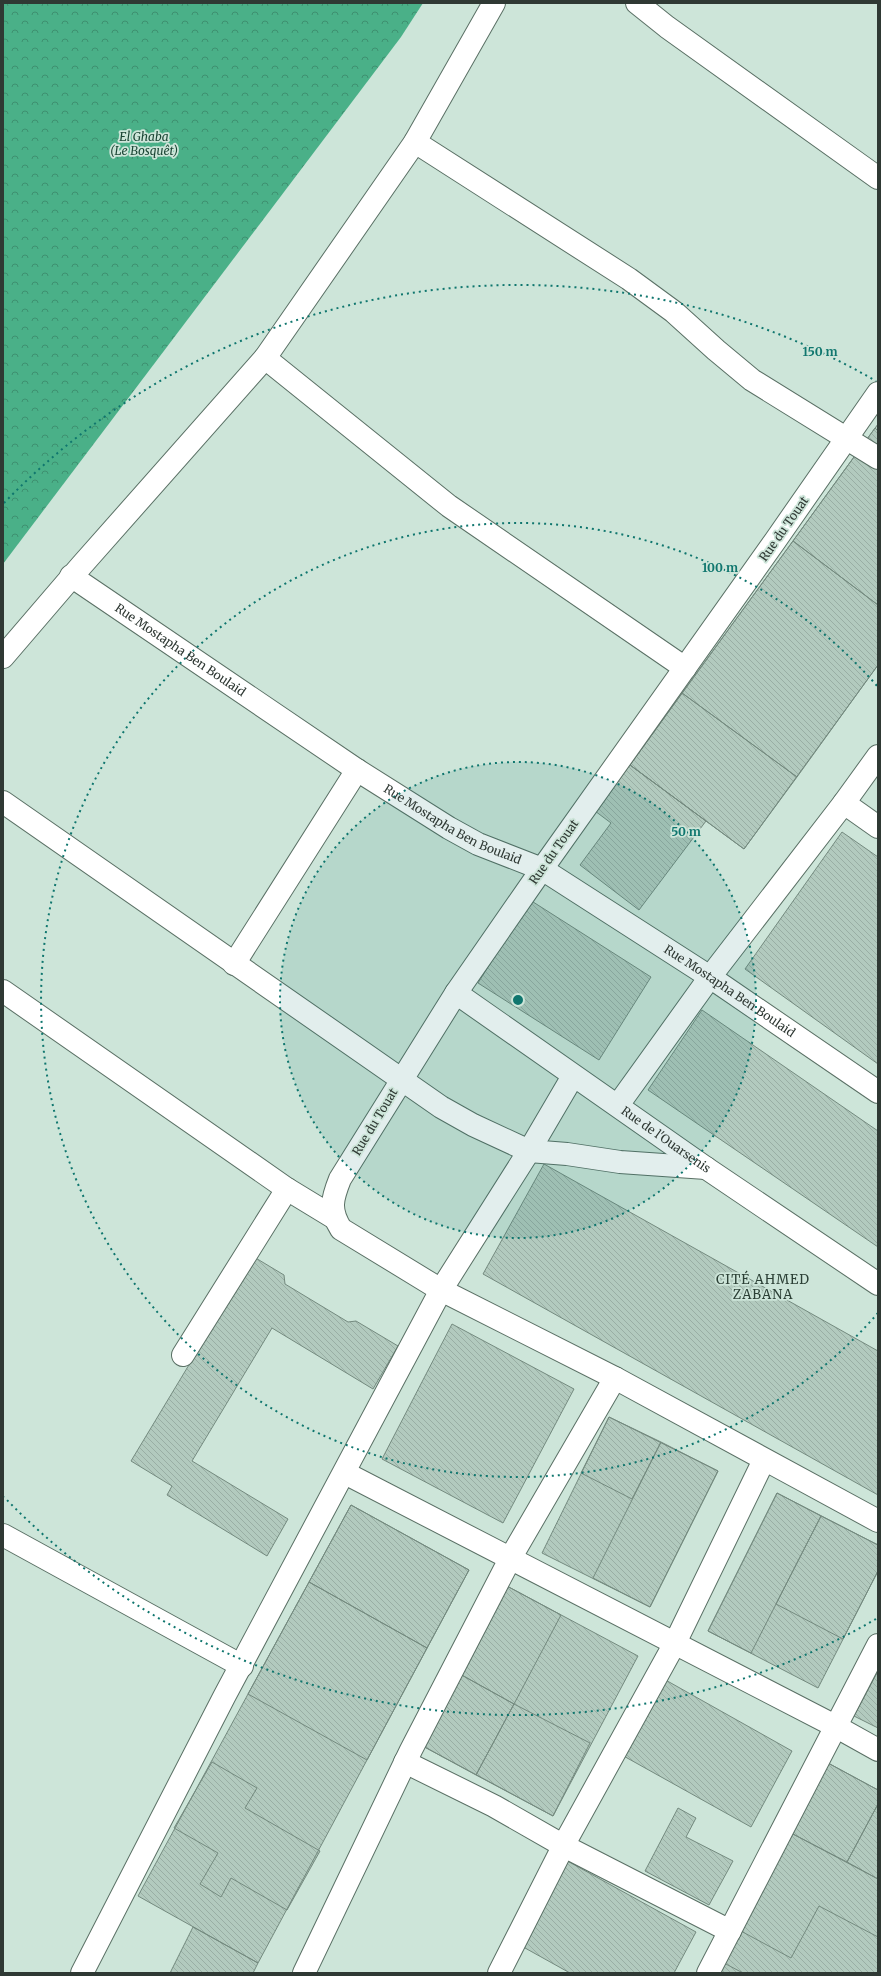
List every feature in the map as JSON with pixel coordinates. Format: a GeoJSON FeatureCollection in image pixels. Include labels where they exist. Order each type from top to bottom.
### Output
{"type":"FeatureCollection","features":[{"type":"Feature","properties":{"kind":"street"},"geometry":{"type":"LineString","coordinates":[[3,657],[72,576],[265,358],[415,142],[494,3]]}},
{"type":"Feature","properties":{"kind":"street"},"geometry":{"type":"LineString","coordinates":[[637,3],[667,27],[878,178]]}},
{"type":"Feature","properties":{"kind":"street"},"geometry":{"type":"LineString","coordinates":[[415,142],[629,279],[674,312],[752,380],[878,458]]}},
{"type":"Feature","properties":{"kind":"street"},"geometry":{"type":"LineString","coordinates":[[265,358],[449,506],[685,668]]}},
{"type":"Feature","properties":{"kind":"street","name":"Rue du Touat"},"geometry":{"type":"LineString","coordinates":[[333,1217],[333,1197],[340,1179],[456,993],[878,393]]}},
{"type":"Feature","properties":{"kind":"street","name":"Rue Mostapha Ben Boulaid"},"geometry":{"type":"LineString","coordinates":[[72,576],[357,770],[472,841],[542,869],[710,977],[878,1092]]}},
{"type":"Feature","properties":{"kind":"street"},"geometry":{"type":"LineString","coordinates":[[618,1105],[710,977],[844,803],[878,756]]}},
{"type":"Feature","properties":{"kind":"street"},"geometry":{"type":"LineString","coordinates":[[234,964],[357,770]]}},
{"type":"Feature","properties":{"kind":"street"},"geometry":{"type":"LineString","coordinates":[[3,802],[401,1080],[441,1107],[473,1125],[529,1151],[567,1154],[620,1162],[706,1168]]}},
{"type":"Feature","properties":{"kind":"street"},"geometry":{"type":"LineString","coordinates":[[844,803],[878,828]]}},
{"type":"Feature","properties":{"kind":"street"},"geometry":{"type":"LineString","coordinates":[[3,991],[287,1189],[333,1217],[341,1229],[441,1290],[615,1378],[878,1521]]}},
{"type":"Feature","properties":{"kind":"street","name":"Rue de l'Ouarsenis"},"geometry":{"type":"LineString","coordinates":[[456,993],[706,1168],[878,1284]]}},
{"type":"Feature","properties":{"kind":"street"},"geometry":{"type":"LineString","coordinates":[[82,1973],[242,1666],[441,1290],[529,1151],[573,1076]]}},
{"type":"Feature","properties":{"kind":"street"},"geometry":{"type":"LineString","coordinates":[[183,1355],[287,1189]]}},
{"type":"Feature","properties":{"kind":"street"},"geometry":{"type":"LineString","coordinates":[[304,1973],[405,1762],[511,1557],[615,1378]]}},
{"type":"Feature","properties":{"kind":"street"},"geometry":{"type":"LineString","coordinates":[[499,1973],[564,1846],[674,1643],[764,1460]]}},
{"type":"Feature","properties":{"kind":"street"},"geometry":{"type":"LineString","coordinates":[[345,1473],[511,1557],[835,1726],[878,1750]]}},
{"type":"Feature","properties":{"kind":"street"},"geometry":{"type":"LineString","coordinates":[[3,1535],[242,1666]]}},
{"type":"Feature","properties":{"kind":"street"},"geometry":{"type":"LineString","coordinates":[[708,1973],[878,1645]]}},
{"type":"Feature","properties":{"kind":"street"},"geometry":{"type":"LineString","coordinates":[[405,1762],[494,1806],[564,1846],[730,1931]]}},
{"type":"Feature","properties":{"kind":"green space","name":"El Ghaba (Le Bosquêt)"},"geometry":{"type":"Polygon","coordinates":[[[3,3],[423,3],[401,37],[3,564],[3,3]]]}},
{"type":"Feature","properties":{"kind":"building"},"geometry":{"type":"Polygon","coordinates":[[[878,424],[878,665],[744,849],[630,765],[878,424]]]}},
{"type":"Feature","properties":{"kind":"building"},"geometry":{"type":"Polygon","coordinates":[[[875,428],[878,431],[878,605],[793,541],[875,428]]]}},
{"type":"Feature","properties":{"kind":"building"},"geometry":{"type":"Polygon","coordinates":[[[793,541],[878,605],[878,665],[797,777],[682,693],[793,541]]]}},
{"type":"Feature","properties":{"kind":"building"},"geometry":{"type":"Polygon","coordinates":[[[682,693],[797,777],[744,849],[630,765],[682,693]]]}},
{"type":"Feature","properties":{"kind":"building"},"geometry":{"type":"Polygon","coordinates":[[[630,765],[706,821],[639,910],[580,865],[611,823],[595,811],[630,765]]]}},
{"type":"Feature","properties":{"kind":"building"},"geometry":{"type":"Polygon","coordinates":[[[842,832],[878,857],[878,1064],[745,969],[842,832]]]}},
{"type":"Feature","properties":{"kind":"building"},"geometry":{"type":"Polygon","coordinates":[[[530,900],[651,977],[599,1060],[478,983],[530,900]]]}},
{"type":"Feature","properties":{"kind":"building"},"geometry":{"type":"Polygon","coordinates":[[[702,1010],[878,1131],[878,1247],[648,1090],[702,1010]]]}},
{"type":"Feature","properties":{"kind":"building"},"geometry":{"type":"Polygon","coordinates":[[[544,1164],[878,1351],[878,1495],[483,1274],[544,1164]]]}},
{"type":"Feature","properties":{"kind":"building"},"geometry":{"type":"Polygon","coordinates":[[[254,1257],[284,1275],[285,1284],[348,1322],[356,1321],[398,1346],[373,1389],[272,1328],[192,1461],[288,1519],[267,1556],[167,1495],[172,1486],[131,1461],[254,1257]]]}},
{"type":"Feature","properties":{"kind":"building"},"geometry":{"type":"Polygon","coordinates":[[[452,1324],[574,1389],[503,1523],[382,1459],[452,1324]]]}},
{"type":"Feature","properties":{"kind":"building"},"geometry":{"type":"Polygon","coordinates":[[[609,1417],[718,1471],[650,1607],[542,1553],[609,1417]]]}},
{"type":"Feature","properties":{"kind":"building"},"geometry":{"type":"Polygon","coordinates":[[[609,1417],[661,1442],[632,1499],[581,1473],[609,1417]]]}},
{"type":"Feature","properties":{"kind":"building"},"geometry":{"type":"Polygon","coordinates":[[[661,1442],[718,1471],[650,1607],[593,1578],[661,1442]]]}},
{"type":"Feature","properties":{"kind":"building"},"geometry":{"type":"Polygon","coordinates":[[[777,1493],[878,1545],[878,1571],[818,1688],[708,1631],[777,1493]]]}},
{"type":"Feature","properties":{"kind":"building"},"geometry":{"type":"Polygon","coordinates":[[[777,1493],[821,1516],[751,1653],[708,1631],[777,1493]]]}},
{"type":"Feature","properties":{"kind":"building"},"geometry":{"type":"Polygon","coordinates":[[[351,1505],[469,1570],[258,1963],[138,1896],[351,1505]]]}},
{"type":"Feature","properties":{"kind":"building"},"geometry":{"type":"Polygon","coordinates":[[[351,1505],[469,1570],[427,1648],[309,1582],[351,1505]]]}},
{"type":"Feature","properties":{"kind":"building"},"geometry":{"type":"Polygon","coordinates":[[[821,1516],[878,1545],[878,1571],[843,1639],[776,1604],[821,1516]]]}},
{"type":"Feature","properties":{"kind":"building"},"geometry":{"type":"Polygon","coordinates":[[[309,1582],[427,1648],[367,1760],[248,1694],[309,1582]]]}},
{"type":"Feature","properties":{"kind":"building"},"geometry":{"type":"Polygon","coordinates":[[[505,1585],[638,1656],[553,1816],[419,1744],[505,1585]]]}},
{"type":"Feature","properties":{"kind":"building"},"geometry":{"type":"Polygon","coordinates":[[[505,1585],[561,1615],[514,1704],[458,1673],[505,1585]]]}},
{"type":"Feature","properties":{"kind":"building"},"geometry":{"type":"Polygon","coordinates":[[[878,1671],[878,1728],[854,1716],[878,1671]]]}},
{"type":"Feature","properties":{"kind":"building"},"geometry":{"type":"Polygon","coordinates":[[[458,1673],[514,1704],[476,1775],[419,1744],[458,1673]]]}},
{"type":"Feature","properties":{"kind":"building"},"geometry":{"type":"Polygon","coordinates":[[[662,1678],[792,1751],[751,1827],[620,1754],[662,1678]]]}},
{"type":"Feature","properties":{"kind":"building"},"geometry":{"type":"Polygon","coordinates":[[[514,1704],[590,1743],[553,1816],[476,1775],[514,1704]]]}},
{"type":"Feature","properties":{"kind":"building"},"geometry":{"type":"Polygon","coordinates":[[[212,1762],[257,1788],[245,1808],[320,1851],[287,1910],[231,1878],[221,1897],[200,1884],[218,1853],[174,1828],[212,1762]]]}},
{"type":"Feature","properties":{"kind":"building"},"geometry":{"type":"Polygon","coordinates":[[[828,1763],[878,1790],[878,1973],[718,1973],[828,1763]]]}},
{"type":"Feature","properties":{"kind":"building"},"geometry":{"type":"Polygon","coordinates":[[[828,1763],[878,1790],[878,1804],[847,1862],[791,1833],[828,1763]]]}},
{"type":"Feature","properties":{"kind":"building"},"geometry":{"type":"Polygon","coordinates":[[[878,1804],[878,1879],[847,1862],[878,1804]]]}},
{"type":"Feature","properties":{"kind":"building"},"geometry":{"type":"Polygon","coordinates":[[[678,1808],[696,1818],[686,1837],[733,1861],[709,1905],[645,1871],[678,1808]]]}},
{"type":"Feature","properties":{"kind":"building"},"geometry":{"type":"Polygon","coordinates":[[[791,1833],[878,1879],[878,1937],[819,1906],[791,1958],[739,1930],[791,1833]]]}},
{"type":"Feature","properties":{"kind":"building"},"geometry":{"type":"Polygon","coordinates":[[[562,1858],[696,1932],[674,1973],[570,1973],[516,1943],[562,1858]]]}},
{"type":"Feature","properties":{"kind":"building"},"geometry":{"type":"Polygon","coordinates":[[[193,1927],[258,1963],[253,1973],[170,1973],[193,1927]]]}},
{"type":"Feature","properties":{"kind":"building"},"geometry":{"type":"Polygon","coordinates":[[[724,1963],[743,1973],[718,1973],[724,1963]]]}},
{"type":"Feature","properties":{"kind":"district","name":"CITÉ AHMED ZABANA"},"geometry":{"type":"Point","coordinates":[763,1286]}}]}
